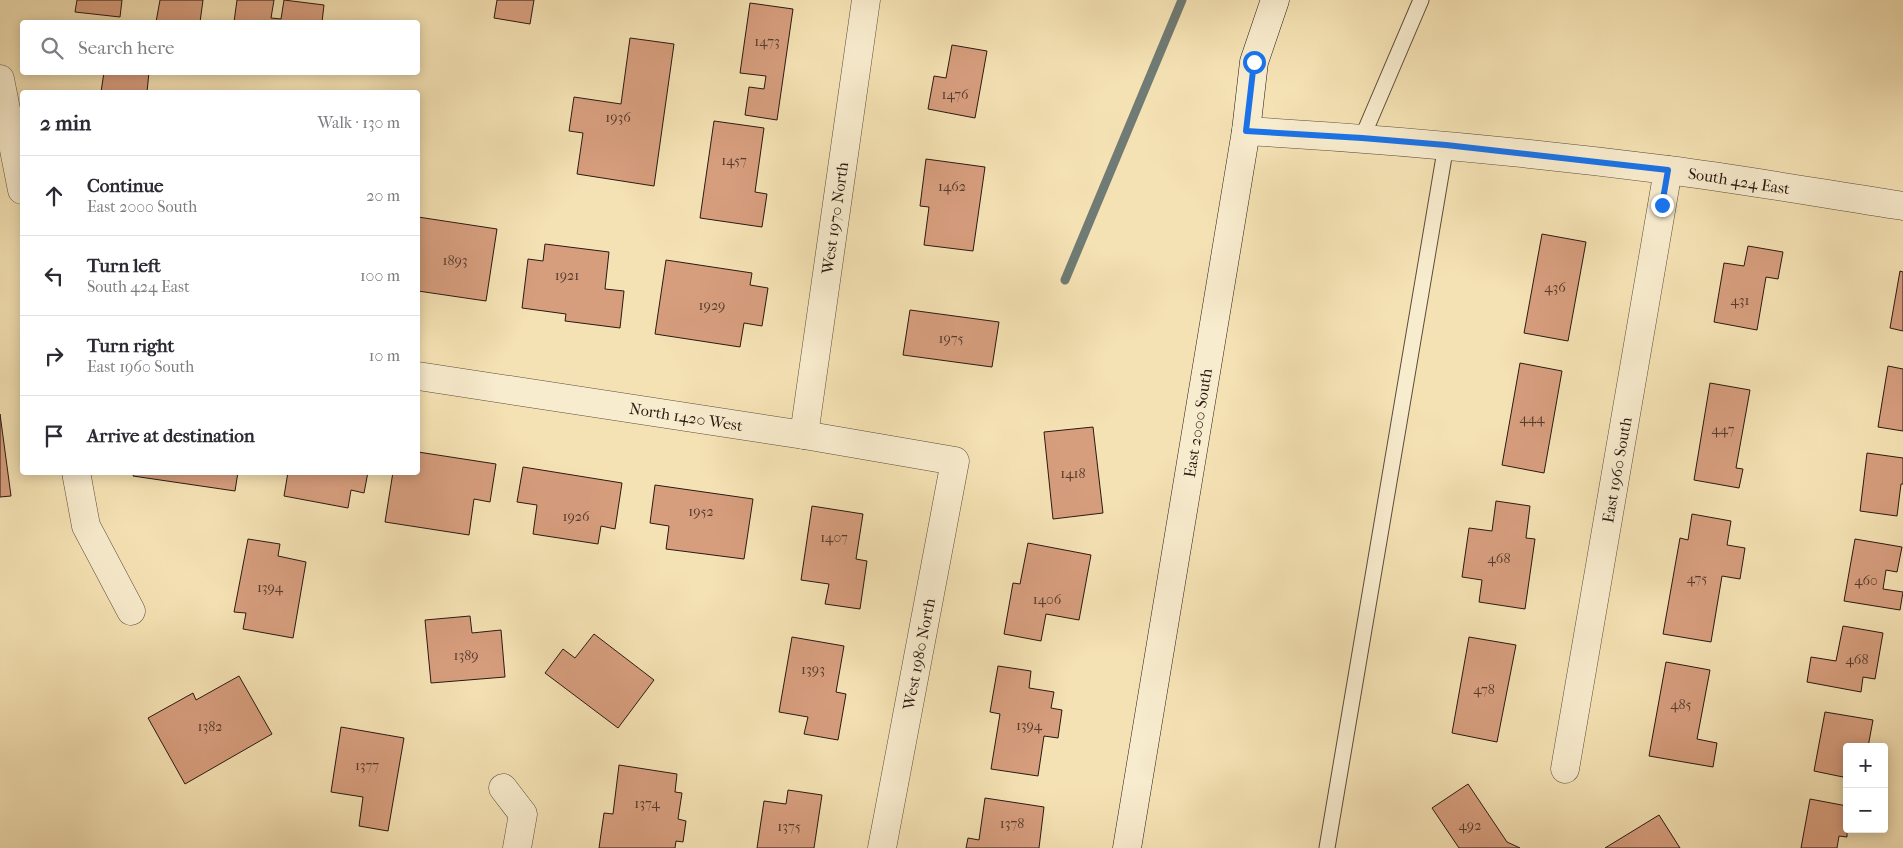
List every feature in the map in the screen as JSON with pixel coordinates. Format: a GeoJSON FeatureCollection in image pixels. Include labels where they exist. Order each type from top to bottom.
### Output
{"type":"FeatureCollection","features":[{"type":"Feature","properties":{"kind":"street","name":"West 1970 North"},"geometry":{"type":"LineString","coordinates":[[804,435],[866,0]]}},
{"type":"Feature","properties":{"kind":"street","name":"East 2000 South"},"geometry":{"type":"LineString","coordinates":[[1127,848],[1246,131],[1254,62],[1275,0]]}},
{"type":"Feature","properties":{"kind":"street"},"geometry":{"type":"LineString","coordinates":[[0,79],[20,180]]}},
{"type":"Feature","properties":{"kind":"street","name":"South 424 East"},"geometry":{"type":"LineString","coordinates":[[1246,131],[1446,145],[1668,170],[1903,206]]}},
{"type":"Feature","properties":{"kind":"street","name":"East 1960 South"},"geometry":{"type":"LineString","coordinates":[[1565,769],[1668,170]]}},
{"type":"Feature","properties":{"kind":"street","name":"North 1420 West"},"geometry":{"type":"LineString","coordinates":[[420,376],[804,435],[955,461]]}},
{"type":"Feature","properties":{"kind":"street","name":"West 1980 North"},"geometry":{"type":"LineString","coordinates":[[882,848],[955,461]]}},
{"type":"Feature","properties":{"kind":"street"},"geometry":{"type":"LineString","coordinates":[[77,475],[86,526],[131,611]]}},
{"type":"Feature","properties":{"kind":"street"},"geometry":{"type":"LineString","coordinates":[[503,788],[523,814],[517,848]]}},
{"type":"Feature","properties":{"kind":"lane"},"geometry":{"type":"LineString","coordinates":[[1362,138],[1421,0]]}},
{"type":"Feature","properties":{"kind":"lane"},"geometry":{"type":"LineString","coordinates":[[1327,848],[1446,145]]}},
{"type":"Feature","properties":{"kind":"building"},"geometry":{"type":"Polygon","coordinates":[[[77,0],[122,0],[120,17],[75,12],[77,0]]]}},
{"type":"Feature","properties":{"kind":"building"},"geometry":{"type":"Polygon","coordinates":[[[160,0],[203,0],[200,20],[156,20],[160,0]]]}},
{"type":"Feature","properties":{"kind":"building"},"geometry":{"type":"Polygon","coordinates":[[[237,0],[274,0],[271,18],[281,19],[284,0],[324,5],[322,20],[234,20],[237,0]]]}},
{"type":"Feature","properties":{"kind":"building"},"geometry":{"type":"Polygon","coordinates":[[[497,0],[534,0],[530,24],[494,18],[497,0]]]}},
{"type":"Feature","properties":{"kind":"building"},"geometry":{"type":"Polygon","coordinates":[[[750,3],[793,9],[777,120],[745,115],[749,87],[764,89],[766,76],[740,73],[750,3]]]}},
{"type":"Feature","properties":{"kind":"building"},"geometry":{"type":"Polygon","coordinates":[[[630,38],[674,44],[654,186],[577,174],[583,133],[569,131],[574,97],[621,104],[630,38]]]}},
{"type":"Feature","properties":{"kind":"building"},"geometry":{"type":"Polygon","coordinates":[[[952,45],[987,51],[975,118],[928,109],[934,76],[946,78],[952,45]]]}},
{"type":"Feature","properties":{"kind":"building"},"geometry":{"type":"Polygon","coordinates":[[[104,75],[149,75],[147,90],[101,90],[104,75]]]}},
{"type":"Feature","properties":{"kind":"building"},"geometry":{"type":"Polygon","coordinates":[[[714,121],[764,128],[755,192],[767,194],[762,227],[700,218],[714,121]]]}},
{"type":"Feature","properties":{"kind":"building"},"geometry":{"type":"Polygon","coordinates":[[[926,159],[985,167],[973,251],[924,245],[929,207],[920,206],[926,159]]]}},
{"type":"Feature","properties":{"kind":"building"},"geometry":{"type":"Polygon","coordinates":[[[420,217],[497,229],[486,301],[420,291],[420,217]]]}},
{"type":"Feature","properties":{"kind":"building"},"geometry":{"type":"Polygon","coordinates":[[[1542,234],[1586,242],[1568,341],[1524,333],[1542,234]]]}},
{"type":"Feature","properties":{"kind":"building"},"geometry":{"type":"Polygon","coordinates":[[[545,244],[609,252],[605,289],[624,291],[620,328],[565,321],[566,314],[522,308],[528,259],[543,261],[545,244]]]}},
{"type":"Feature","properties":{"kind":"building"},"geometry":{"type":"Polygon","coordinates":[[[1748,246],[1783,252],[1778,279],[1766,277],[1757,330],[1714,322],[1724,263],[1744,266],[1748,246]]]}},
{"type":"Feature","properties":{"kind":"building"},"geometry":{"type":"Polygon","coordinates":[[[666,260],[752,273],[750,285],[768,288],[762,326],[744,323],[740,347],[655,334],[666,260]]]}},
{"type":"Feature","properties":{"kind":"building"},"geometry":{"type":"Polygon","coordinates":[[[1900,271],[1903,272],[1903,331],[1890,328],[1900,271]]]}},
{"type":"Feature","properties":{"kind":"building"},"geometry":{"type":"Polygon","coordinates":[[[910,310],[999,322],[992,367],[903,355],[910,310]]]}},
{"type":"Feature","properties":{"kind":"building"},"geometry":{"type":"Polygon","coordinates":[[[1520,363],[1562,371],[1544,473],[1502,465],[1520,363]]]}},
{"type":"Feature","properties":{"kind":"building"},"geometry":{"type":"Polygon","coordinates":[[[1888,366],[1903,369],[1903,431],[1878,427],[1888,366]]]}},
{"type":"Feature","properties":{"kind":"building"},"geometry":{"type":"Polygon","coordinates":[[[1710,383],[1750,390],[1736,468],[1743,469],[1739,488],[1694,480],[1710,383]]]}},
{"type":"Feature","properties":{"kind":"building"},"geometry":{"type":"Polygon","coordinates":[[[0,414],[11,496],[0,497],[0,414]]]}},
{"type":"Feature","properties":{"kind":"building"},"geometry":{"type":"Polygon","coordinates":[[[1093,427],[1103,513],[1053,519],[1044,432],[1093,427]]]}},
{"type":"Feature","properties":{"kind":"building"},"geometry":{"type":"Polygon","coordinates":[[[420,452],[496,464],[490,502],[474,499],[469,535],[385,522],[393,475],[420,475],[420,452]]]}},
{"type":"Feature","properties":{"kind":"building"},"geometry":{"type":"Polygon","coordinates":[[[1867,453],[1903,458],[1903,484],[1901,484],[1897,516],[1860,511],[1867,453]]]}},
{"type":"Feature","properties":{"kind":"building"},"geometry":{"type":"Polygon","coordinates":[[[523,467],[622,483],[615,529],[601,526],[598,544],[533,534],[537,505],[517,502],[523,467]]]}},
{"type":"Feature","properties":{"kind":"building"},"geometry":{"type":"Polygon","coordinates":[[[133,475],[238,475],[235,491],[133,475]]]}},
{"type":"Feature","properties":{"kind":"building"},"geometry":{"type":"Polygon","coordinates":[[[288,475],[367,475],[364,493],[351,490],[348,508],[284,496],[288,475]]]}},
{"type":"Feature","properties":{"kind":"building"},"geometry":{"type":"Polygon","coordinates":[[[655,485],[753,499],[744,559],[666,549],[669,526],[650,523],[655,485]]]}},
{"type":"Feature","properties":{"kind":"building"},"geometry":{"type":"Polygon","coordinates":[[[1496,501],[1530,506],[1526,538],[1535,539],[1525,609],[1479,602],[1482,580],[1462,577],[1469,528],[1492,531],[1496,501]]]}},
{"type":"Feature","properties":{"kind":"building"},"geometry":{"type":"Polygon","coordinates":[[[812,506],[863,514],[856,559],[867,561],[860,609],[825,604],[829,584],[801,580],[812,506]]]}},
{"type":"Feature","properties":{"kind":"building"},"geometry":{"type":"Polygon","coordinates":[[[1692,514],[1731,521],[1727,545],[1745,548],[1740,579],[1722,576],[1711,642],[1663,634],[1680,538],[1688,540],[1692,514]]]}},
{"type":"Feature","properties":{"kind":"building"},"geometry":{"type":"Polygon","coordinates":[[[248,539],[280,544],[278,556],[306,562],[293,638],[243,629],[246,613],[234,612],[248,539]]]}},
{"type":"Feature","properties":{"kind":"building"},"geometry":{"type":"Polygon","coordinates":[[[1855,539],[1902,547],[1897,572],[1886,570],[1883,589],[1903,592],[1900,610],[1844,601],[1855,539]]]}},
{"type":"Feature","properties":{"kind":"building"},"geometry":{"type":"Polygon","coordinates":[[[1028,543],[1091,555],[1079,620],[1046,614],[1041,641],[1004,634],[1013,583],[1020,584],[1028,543]]]}},
{"type":"Feature","properties":{"kind":"building"},"geometry":{"type":"Polygon","coordinates":[[[470,616],[472,633],[501,630],[505,677],[431,683],[425,620],[470,616]]]}},
{"type":"Feature","properties":{"kind":"building"},"geometry":{"type":"Polygon","coordinates":[[[1843,626],[1883,633],[1875,679],[1863,677],[1861,692],[1807,682],[1811,657],[1836,661],[1843,626]]]}},
{"type":"Feature","properties":{"kind":"building"},"geometry":{"type":"Polygon","coordinates":[[[594,634],[654,680],[618,728],[545,673],[563,649],[575,658],[594,634]]]}},
{"type":"Feature","properties":{"kind":"building"},"geometry":{"type":"Polygon","coordinates":[[[792,637],[844,646],[836,692],[846,694],[838,740],[804,734],[808,717],[779,712],[792,637]]]}},
{"type":"Feature","properties":{"kind":"building"},"geometry":{"type":"Polygon","coordinates":[[[1469,637],[1516,645],[1497,742],[1452,733],[1469,637]]]}},
{"type":"Feature","properties":{"kind":"building"},"geometry":{"type":"Polygon","coordinates":[[[1666,662],[1710,670],[1697,739],[1717,743],[1713,767],[1649,756],[1666,662]]]}},
{"type":"Feature","properties":{"kind":"building"},"geometry":{"type":"Polygon","coordinates":[[[998,666],[1031,671],[1029,688],[1054,692],[1051,708],[1062,710],[1058,738],[1044,736],[1038,776],[991,769],[1000,714],[990,712],[998,666]]]}},
{"type":"Feature","properties":{"kind":"building"},"geometry":{"type":"Polygon","coordinates":[[[239,676],[272,734],[185,784],[148,718],[193,693],[196,700],[239,676]]]}},
{"type":"Feature","properties":{"kind":"building"},"geometry":{"type":"Polygon","coordinates":[[[1825,712],[1873,720],[1869,743],[1843,743],[1843,777],[1814,771],[1825,712]]]}},
{"type":"Feature","properties":{"kind":"building"},"geometry":{"type":"Polygon","coordinates":[[[341,727],[404,738],[388,831],[359,826],[363,797],[331,792],[341,727]]]}},
{"type":"Feature","properties":{"kind":"building"},"geometry":{"type":"Polygon","coordinates":[[[619,765],[677,774],[675,792],[682,793],[678,819],[686,821],[683,842],[676,841],[675,848],[599,848],[604,813],[613,814],[619,765]]]}},
{"type":"Feature","properties":{"kind":"building"},"geometry":{"type":"Polygon","coordinates":[[[1468,784],[1507,842],[1520,848],[1459,848],[1432,808],[1468,784]]]}},
{"type":"Feature","properties":{"kind":"building"},"geometry":{"type":"Polygon","coordinates":[[[788,790],[822,795],[814,848],[757,848],[764,801],[786,804],[788,790]]]}},
{"type":"Feature","properties":{"kind":"building"},"geometry":{"type":"Polygon","coordinates":[[[985,798],[1044,807],[1039,848],[966,848],[968,838],[979,840],[985,798]]]}},
{"type":"Feature","properties":{"kind":"building"},"geometry":{"type":"Polygon","coordinates":[[[1810,799],[1843,805],[1843,833],[1847,833],[1847,837],[1839,836],[1837,848],[1801,848],[1810,799]]]}},
{"type":"Feature","properties":{"kind":"building"},"geometry":{"type":"Polygon","coordinates":[[[1659,815],[1680,848],[1605,848],[1659,815]]]}},
{"type":"Feature","properties":{"kind":"waterway"},"geometry":{"type":"LineString","coordinates":[[1065,280],[1182,0]]}},
{"type":"Feature","properties":{"kind":"route"},"geometry":{"type":"LineString","coordinates":[[1254,62],[1246,131],[1446,145],[1668,170],[1662,205]]}}]}
